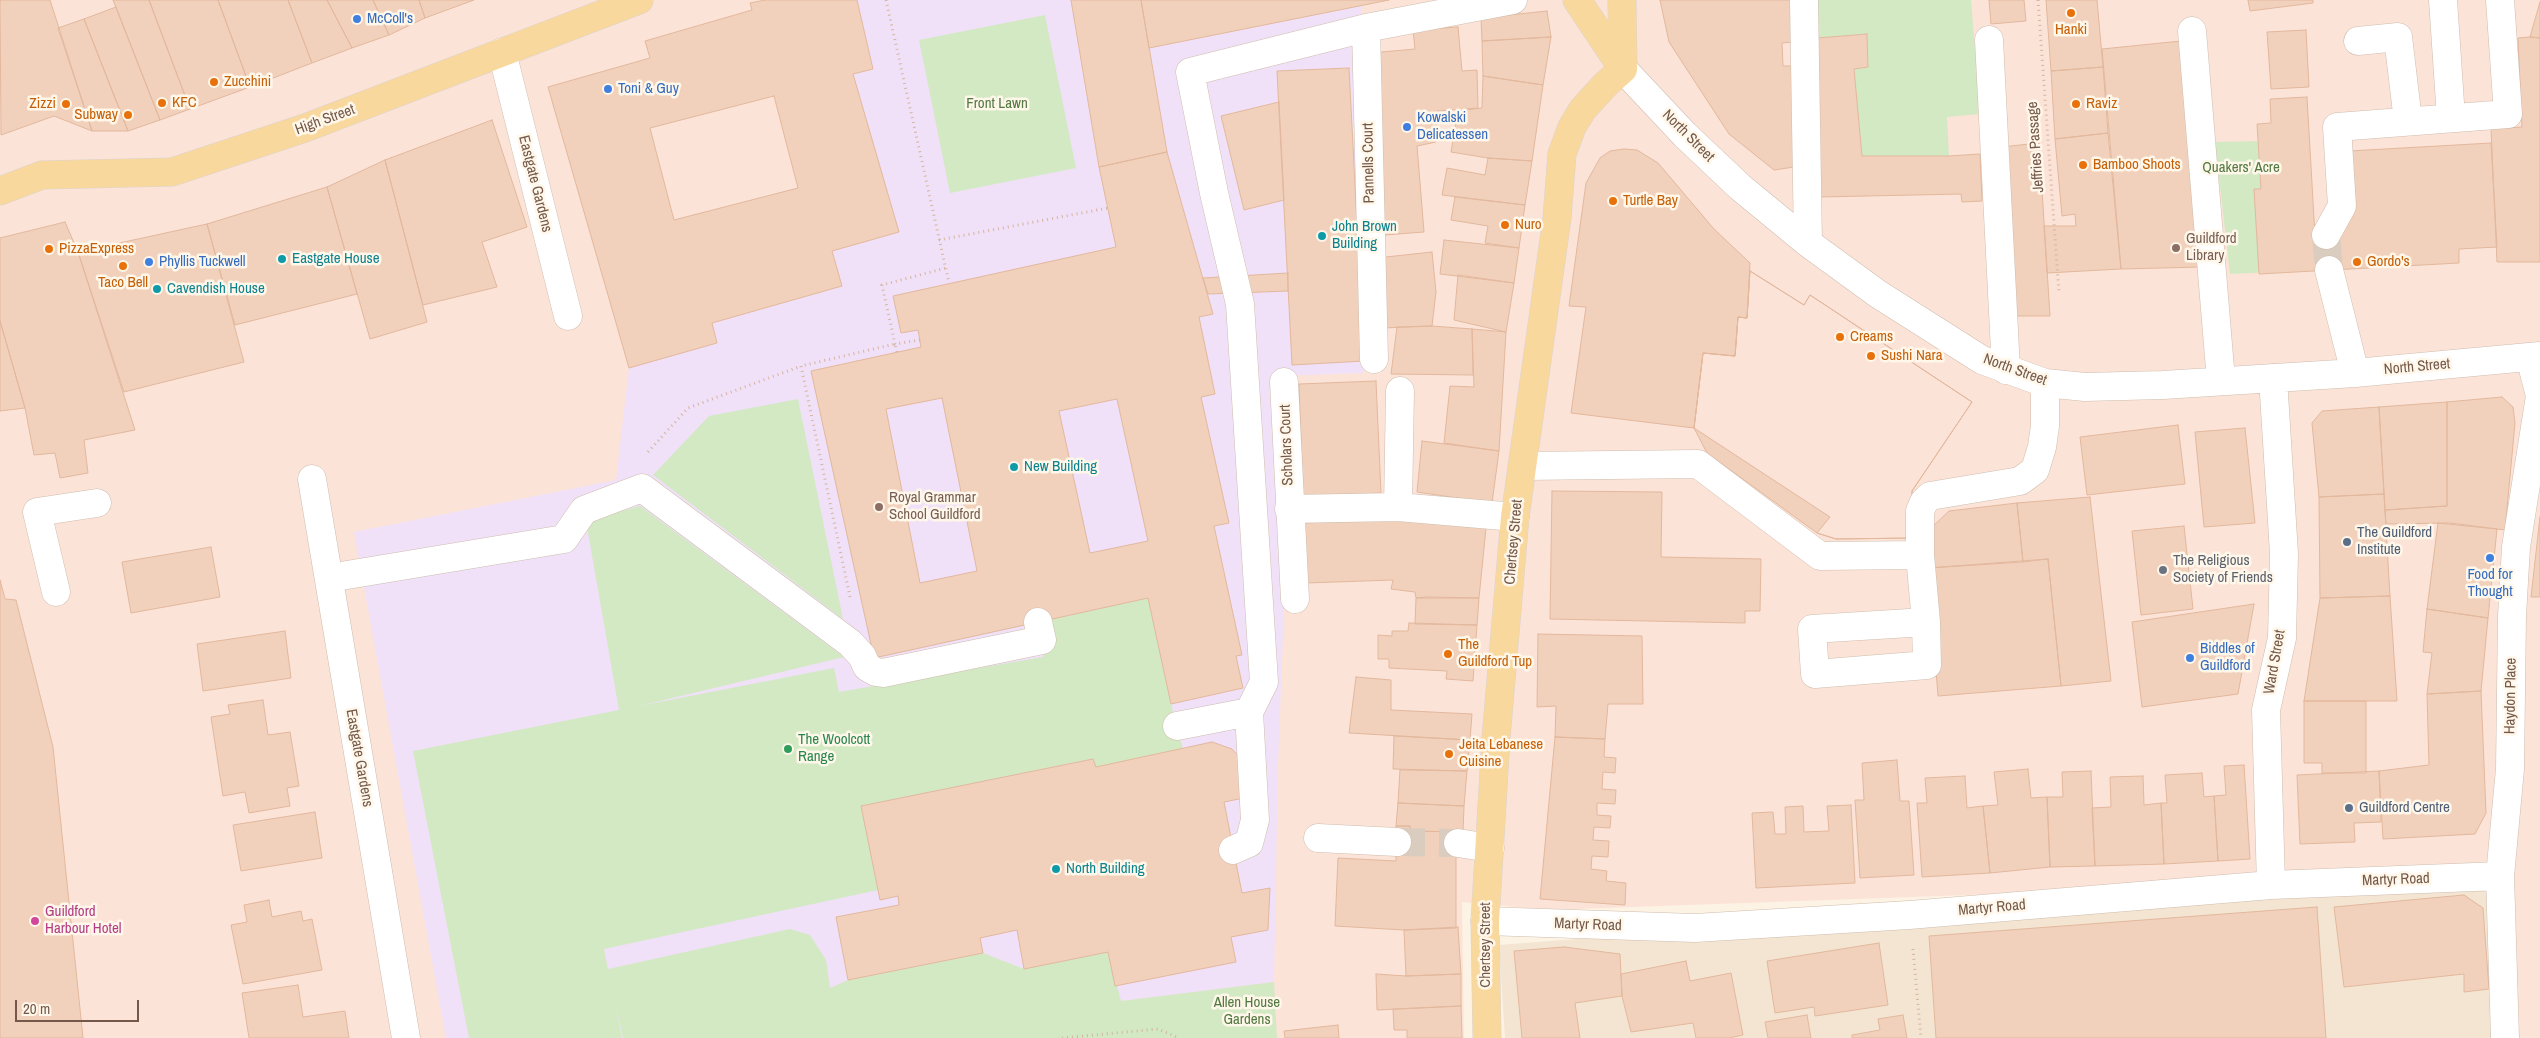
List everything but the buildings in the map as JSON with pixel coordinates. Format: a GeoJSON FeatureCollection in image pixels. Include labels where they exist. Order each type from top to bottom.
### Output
{"type":"FeatureCollection","features":[{"type":"Feature","properties":{"kind":"main road","name":"High Street"},"geometry":{"type":"LineString","coordinates":[[0,191],[42,175],[172,172],[305,128],[639,0]]}},
{"type":"Feature","properties":{"kind":"main road","name":"North Street"},"geometry":{"type":"LineString","coordinates":[[1577,0],[1623,69]]}},
{"type":"Feature","properties":{"kind":"main road"},"geometry":{"type":"LineString","coordinates":[[1622,0],[1623,69]]}},
{"type":"Feature","properties":{"kind":"main road","name":"Chertsey Street"},"geometry":{"type":"LineString","coordinates":[[1487,1038],[1485,920],[1496,738],[1515,517],[1557,218],[1562,154],[1572,127],[1583,109],[1623,69]]}},
{"type":"Feature","properties":{"kind":"street"},"geometry":{"type":"LineString","coordinates":[[1234,850],[1249,843],[1255,820],[1250,712],[1264,682],[1240,304],[1204,149],[1190,72],[1366,28],[1513,0]]}},
{"type":"Feature","properties":{"kind":"street"},"geometry":{"type":"LineString","coordinates":[[1804,0],[1808,243]]}},
{"type":"Feature","properties":{"kind":"street"},"geometry":{"type":"LineString","coordinates":[[2443,0],[2451,118]]}},
{"type":"Feature","properties":{"kind":"street"},"geometry":{"type":"LineString","coordinates":[[2326,236],[2342,206],[2337,126],[2508,114],[2500,0]]}},
{"type":"Feature","properties":{"kind":"street","name":"Pannells Court"},"geometry":{"type":"LineString","coordinates":[[1366,28],[1374,359]]}},
{"type":"Feature","properties":{"kind":"street"},"geometry":{"type":"LineString","coordinates":[[2192,30],[2221,381]]}},
{"type":"Feature","properties":{"kind":"street"},"geometry":{"type":"LineString","coordinates":[[2358,42],[2398,37],[2408,121]]}},
{"type":"Feature","properties":{"kind":"street"},"geometry":{"type":"LineString","coordinates":[[1989,40],[2006,370]]}},
{"type":"Feature","properties":{"kind":"street","name":"Eastgate Gardens"},"geometry":{"type":"LineString","coordinates":[[502,52],[568,316]]}},
{"type":"Feature","properties":{"kind":"street","name":"North Street"},"geometry":{"type":"LineString","coordinates":[[1623,69],[1685,134],[1740,187],[1808,243],[1878,294],[1982,360],[2045,383],[2085,387],[2221,381],[2354,373],[2535,356]]}},
{"type":"Feature","properties":{"kind":"street"},"geometry":{"type":"LineString","coordinates":[[2329,270],[2354,373]]}},
{"type":"Feature","properties":{"kind":"street","name":"Haydon Place"},"geometry":{"type":"LineString","coordinates":[[2505,1038],[2500,876],[2510,768],[2512,616],[2516,547],[2540,396],[2535,356]]}},
{"type":"Feature","properties":{"kind":"street","name":"Ward Street"},"geometry":{"type":"LineString","coordinates":[[2271,885],[2266,710],[2282,638],[2284,554],[2273,378]]}},
{"type":"Feature","properties":{"kind":"street","name":"Scholars Court"},"geometry":{"type":"LineString","coordinates":[[1284,382],[1295,599]]}},
{"type":"Feature","properties":{"kind":"street"},"geometry":{"type":"LineString","coordinates":[[1926,622],[1920,555],[1920,511],[1924,502],[1930,496],[2020,480],[2035,470],[2042,447],[2045,426],[2045,383]]}},
{"type":"Feature","properties":{"kind":"street"},"geometry":{"type":"LineString","coordinates":[[1398,507],[1400,391]]}},
{"type":"Feature","properties":{"kind":"street"},"geometry":{"type":"LineString","coordinates":[[1523,466],[1698,464],[1820,556],[1920,555]]}},
{"type":"Feature","properties":{"kind":"street","name":"Eastgate Gardens"},"geometry":{"type":"LineString","coordinates":[[312,479],[406,1038]]}},
{"type":"Feature","properties":{"kind":"street"},"geometry":{"type":"LineString","coordinates":[[329,578],[564,539],[584,510],[642,488],[850,643],[862,656],[866,667],[876,672],[883,673],[1042,640],[1038,622]]}},
{"type":"Feature","properties":{"kind":"street"},"geometry":{"type":"LineString","coordinates":[[56,592],[37,512],[97,503]]}},
{"type":"Feature","properties":{"kind":"street"},"geometry":{"type":"LineString","coordinates":[[1289,509],[1398,507],[1515,517]]}},
{"type":"Feature","properties":{"kind":"street"},"geometry":{"type":"LineString","coordinates":[[1177,726],[1250,712]]}},
{"type":"Feature","properties":{"kind":"street"},"geometry":{"type":"LineString","coordinates":[[1318,838],[1397,842]]}},
{"type":"Feature","properties":{"kind":"street"},"geometry":{"type":"LineString","coordinates":[[1458,843],[1490,848]]}},
{"type":"Feature","properties":{"kind":"street","name":"Martyr Road"},"geometry":{"type":"LineString","coordinates":[[1485,920],[1695,928],[1909,915],[2271,885],[2500,876]]}},
{"type":"Feature","properties":{"kind":"path"},"geometry":{"type":"LineString","coordinates":[[886,0],[949,283]]}},
{"type":"Feature","properties":{"kind":"path","name":"Jeffries Passage"},"geometry":{"type":"LineString","coordinates":[[2038,0],[2059,293]]}},
{"type":"Feature","properties":{"kind":"path"},"geometry":{"type":"LineString","coordinates":[[939,240],[1108,208]]}},
{"type":"Feature","properties":{"kind":"path"},"geometry":{"type":"LineString","coordinates":[[897,352],[882,285],[946,268]]}},
{"type":"Feature","properties":{"kind":"path"},"geometry":{"type":"LineString","coordinates":[[645,456],[688,408],[801,366],[920,340]]}},
{"type":"Feature","properties":{"kind":"path"},"geometry":{"type":"LineString","coordinates":[[801,366],[850,598]]}},
{"type":"Feature","properties":{"kind":"path"},"geometry":{"type":"LineString","coordinates":[[1909,915],[1921,1038]]}},
{"type":"Feature","properties":{"kind":"path"},"geometry":{"type":"LineString","coordinates":[[1062,1038],[1158,1029],[1179,1038]]}},
{"type":"Feature","properties":{"kind":"shaded area"},"geometry":{"type":"Polygon","coordinates":[[[0,0],[2540,0],[2540,1038],[2515,1038],[2500,876],[1549,910],[1462,902],[1464,1038],[0,1038],[0,0]]]}},
{"type":"Feature","properties":{"kind":"shaded area","name":"Royal Grammar School Guildford"},"geometry":{"type":"Polygon","coordinates":[[[857,0],[1071,0],[1099,167],[1167,152],[1149,48],[1362,5],[1363,373],[1280,376],[1272,421],[1285,581],[1278,764],[1274,982],[828,1038],[446,1038],[354,532],[616,480],[629,368],[717,343],[712,323],[842,286],[832,251],[898,232],[853,74],[873,69],[857,0]]]}},
{"type":"Feature","properties":{"kind":"shaded area"},"geometry":{"type":"Polygon","coordinates":[[[2500,876],[2511,1038],[1505,1038],[1499,945],[2271,885],[2500,876]]]}},
{"type":"Feature","properties":{"kind":"green space"},"geometry":{"type":"Polygon","coordinates":[[[1816,0],[1971,0],[1980,114],[1947,117],[1949,156],[1862,156],[1854,69],[1868,67],[1867,34],[1818,38],[1816,0]]]}},
{"type":"Feature","properties":{"kind":"green space","name":"Front Lawn"},"geometry":{"type":"Polygon","coordinates":[[[1045,15],[1076,168],[950,193],[919,40],[1045,15]]]}},
{"type":"Feature","properties":{"kind":"green space","name":"Quakers' Acre"},"geometry":{"type":"Polygon","coordinates":[[[2263,141],[2271,272],[2230,274],[2215,142],[2263,141]]]}},
{"type":"Feature","properties":{"kind":"green space"},"geometry":{"type":"Polygon","coordinates":[[[798,399],[843,619],[653,475],[709,416],[798,399]]]}},
{"type":"Feature","properties":{"kind":"green space","name":"Allen House Gardens"},"geometry":{"type":"Polygon","coordinates":[[[640,506],[844,657],[639,706],[834,668],[839,692],[1043,657],[1052,619],[1148,598],[1171,704],[1183,749],[1096,767],[1092,759],[862,806],[878,890],[604,949],[608,969],[790,929],[810,935],[826,960],[830,988],[848,980],[983,953],[1024,969],[1108,952],[1121,1001],[1274,982],[1277,1038],[623,1038],[615,1001],[622,1038],[469,1038],[413,751],[619,710],[586,521],[640,506]]]}},
{"type":"Feature","properties":{"kind":"tunnel"},"geometry":{"type":"LineString","coordinates":[[2326,235],[2329,270]]}},
{"type":"Feature","properties":{"kind":"tunnel"},"geometry":{"type":"LineString","coordinates":[[1397,842],[1458,843]]}},
{"type":"Feature","properties":{"kind":"place","name":"Hanki"},"geometry":{"type":"Point","coordinates":[2071,13]}},
{"type":"Feature","properties":{"kind":"place","name":"McColl's"},"geometry":{"type":"Point","coordinates":[357,19]}},
{"type":"Feature","properties":{"kind":"place","name":"Zucchini"},"geometry":{"type":"Point","coordinates":[214,82]}},
{"type":"Feature","properties":{"kind":"place","name":"Toni & Guy"},"geometry":{"type":"Point","coordinates":[608,89]}},
{"type":"Feature","properties":{"kind":"place","name":"KFC"},"geometry":{"type":"Point","coordinates":[162,103]}},
{"type":"Feature","properties":{"kind":"place","name":"Zizzi"},"geometry":{"type":"Point","coordinates":[66,104]}},
{"type":"Feature","properties":{"kind":"place","name":"Raviz"},"geometry":{"type":"Point","coordinates":[2076,104]}},
{"type":"Feature","properties":{"kind":"place","name":"Subway"},"geometry":{"type":"Point","coordinates":[128,115]}},
{"type":"Feature","properties":{"kind":"place","name":"Kowalski Delicatessen"},"geometry":{"type":"Point","coordinates":[1407,127]}},
{"type":"Feature","properties":{"kind":"place","name":"Bamboo Shoots"},"geometry":{"type":"Point","coordinates":[2083,165]}},
{"type":"Feature","properties":{"kind":"place","name":"Turtle Bay"},"geometry":{"type":"Point","coordinates":[1613,201]}},
{"type":"Feature","properties":{"kind":"place","name":"Nuro"},"geometry":{"type":"Point","coordinates":[1505,225]}},
{"type":"Feature","properties":{"kind":"place","name":"John Brown Building"},"geometry":{"type":"Point","coordinates":[1322,236]}},
{"type":"Feature","properties":{"kind":"place","name":"Guildford Library"},"geometry":{"type":"Point","coordinates":[2176,248]}},
{"type":"Feature","properties":{"kind":"place","name":"PizzaExpress"},"geometry":{"type":"Point","coordinates":[49,249]}},
{"type":"Feature","properties":{"kind":"place","name":"Eastgate House"},"geometry":{"type":"Point","coordinates":[282,259]}},
{"type":"Feature","properties":{"kind":"place","name":"Phyllis Tuckwell"},"geometry":{"type":"Point","coordinates":[149,262]}},
{"type":"Feature","properties":{"kind":"place","name":"Gordo's"},"geometry":{"type":"Point","coordinates":[2357,262]}},
{"type":"Feature","properties":{"kind":"place","name":"Taco Bell"},"geometry":{"type":"Point","coordinates":[123,266]}},
{"type":"Feature","properties":{"kind":"place","name":"Cavendish House"},"geometry":{"type":"Point","coordinates":[157,289]}},
{"type":"Feature","properties":{"kind":"place","name":"Creams"},"geometry":{"type":"Point","coordinates":[1840,337]}},
{"type":"Feature","properties":{"kind":"place","name":"Sushi Nara"},"geometry":{"type":"Point","coordinates":[1871,356]}},
{"type":"Feature","properties":{"kind":"place","name":"New Building"},"geometry":{"type":"Point","coordinates":[1014,467]}},
{"type":"Feature","properties":{"kind":"place","name":"Royal Grammar School Guildford"},"geometry":{"type":"Point","coordinates":[879,507]}},
{"type":"Feature","properties":{"kind":"place","name":"The Guildford Institute"},"geometry":{"type":"Point","coordinates":[2347,542]}},
{"type":"Feature","properties":{"kind":"place","name":"Food for Thought"},"geometry":{"type":"Point","coordinates":[2490,558]}},
{"type":"Feature","properties":{"kind":"place","name":"The Religious Society of Friends"},"geometry":{"type":"Point","coordinates":[2163,570]}},
{"type":"Feature","properties":{"kind":"place","name":"The Guildford Tup"},"geometry":{"type":"Point","coordinates":[1448,654]}},
{"type":"Feature","properties":{"kind":"place","name":"Biddles of Guildford"},"geometry":{"type":"Point","coordinates":[2190,658]}},
{"type":"Feature","properties":{"kind":"place","name":"The Woolcott Range"},"geometry":{"type":"Point","coordinates":[788,749]}},
{"type":"Feature","properties":{"kind":"place","name":"Jeita Lebanese Cuisine"},"geometry":{"type":"Point","coordinates":[1449,754]}},
{"type":"Feature","properties":{"kind":"place","name":"Guildford Centre"},"geometry":{"type":"Point","coordinates":[2349,808]}},
{"type":"Feature","properties":{"kind":"place","name":"North Building"},"geometry":{"type":"Point","coordinates":[1056,869]}},
{"type":"Feature","properties":{"kind":"place","name":"Guildford Harbour Hotel"},"geometry":{"type":"Point","coordinates":[35,921]}}]}
